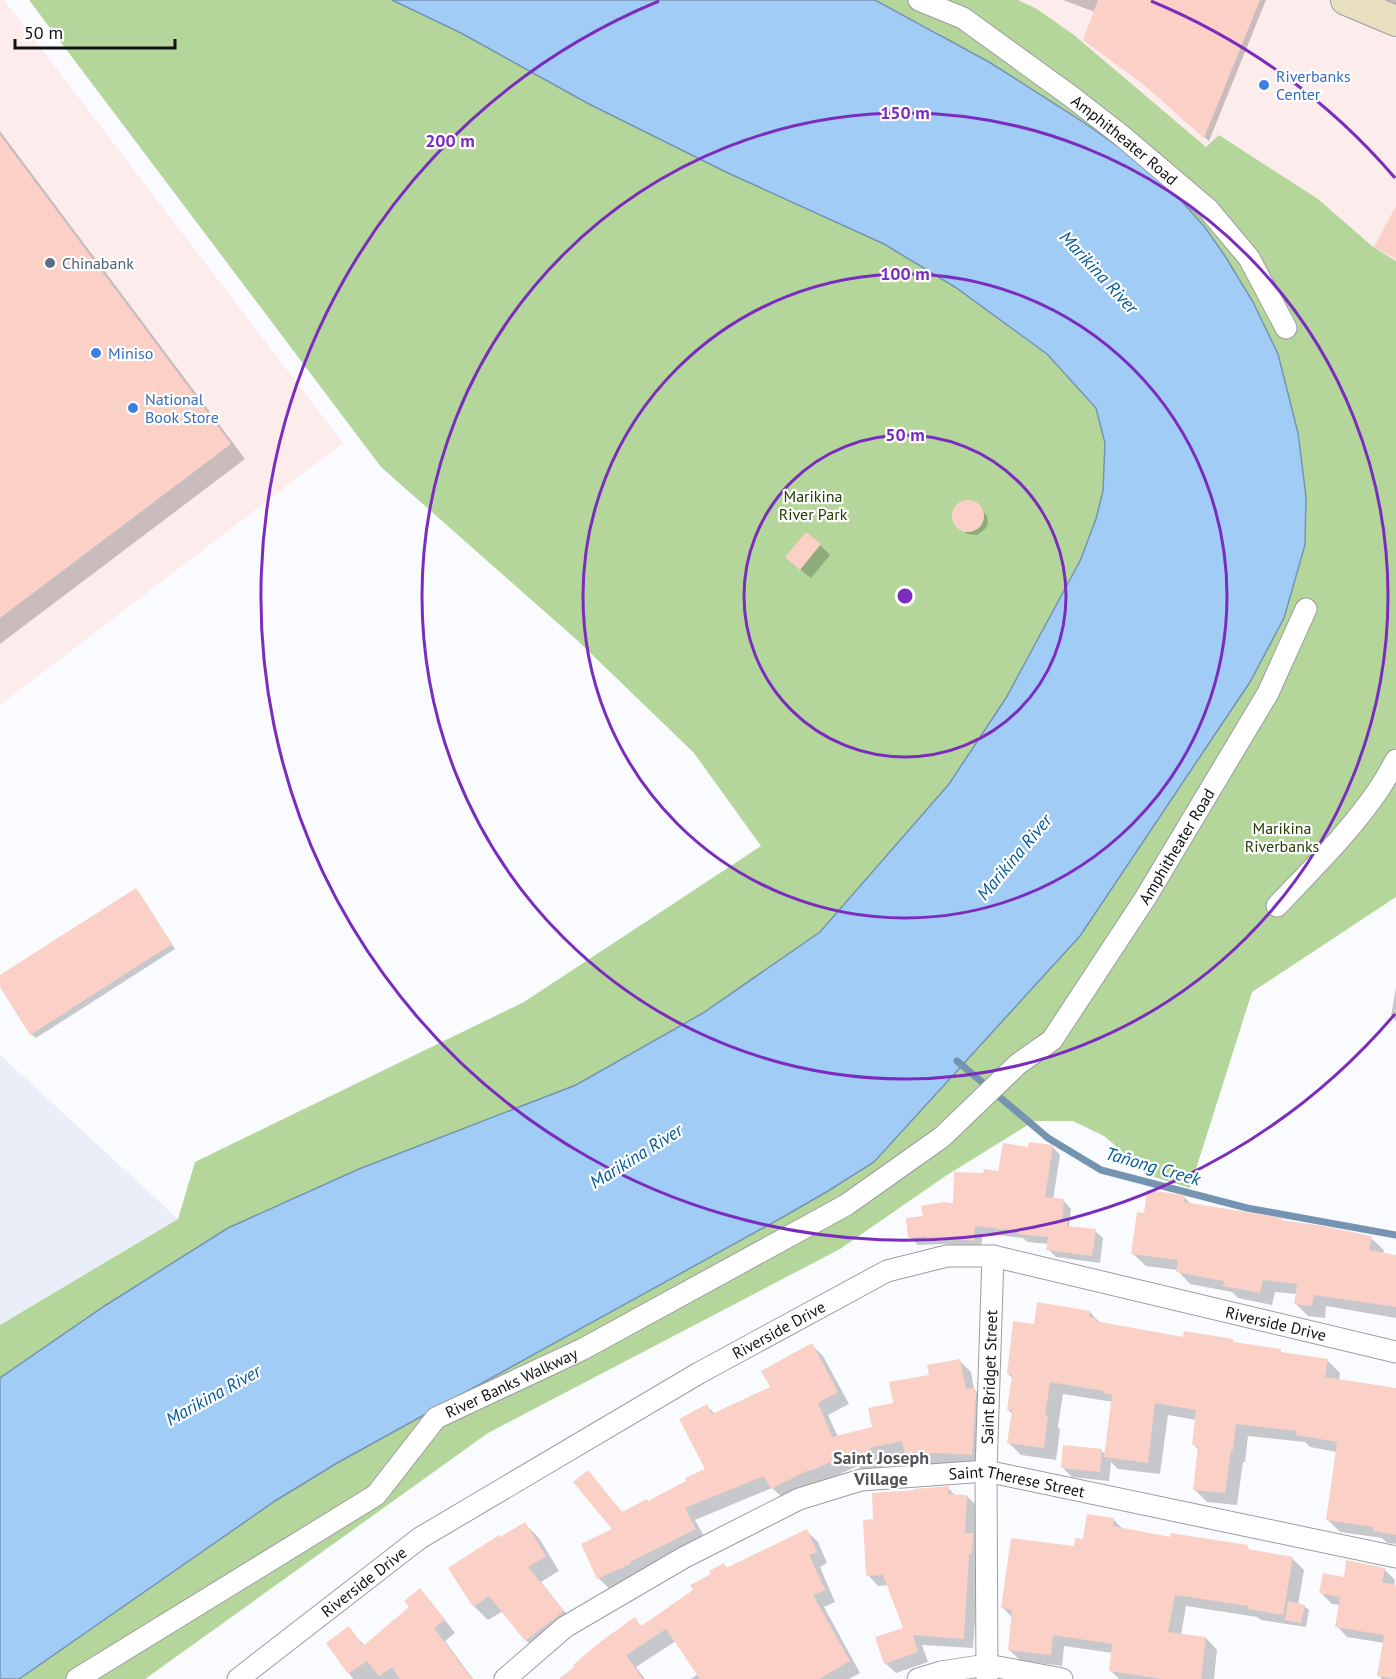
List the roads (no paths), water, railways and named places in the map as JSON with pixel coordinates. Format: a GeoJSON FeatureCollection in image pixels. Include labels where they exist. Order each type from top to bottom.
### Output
{"type":"FeatureCollection","features":[{"type":"Feature","properties":{"kind":"street","name":"Amphitheater Road"},"geometry":{"type":"LineString","coordinates":[[919,0],[963,18],[1110,127],[1208,209],[1249,258],[1286,328]]}},
{"type":"Feature","properties":{"kind":"street"},"geometry":{"type":"LineString","coordinates":[[1346,0],[1396,21]]}},
{"type":"Feature","properties":{"kind":"street","name":"Amphitheater Road"},"geometry":{"type":"LineString","coordinates":[[942,1137],[1018,1064],[1052,1040],[1146,897],[1268,693],[1306,609]]}},
{"type":"Feature","properties":{"kind":"street"},"geometry":{"type":"LineString","coordinates":[[1276,906],[1314,868],[1347,830],[1376,793],[1396,760]]}},
{"type":"Feature","properties":{"kind":"street","name":"River Banks Walkway"},"geometry":{"type":"LineString","coordinates":[[77,1679],[376,1495],[436,1418],[583,1349],[835,1211],[942,1137]]}},
{"type":"Feature","properties":{"kind":"street","name":"Riverside Drive"},"geometry":{"type":"LineString","coordinates":[[238,1679],[420,1538],[699,1373],[887,1271],[947,1256],[993,1256],[1396,1352]]}},
{"type":"Feature","properties":{"kind":"street","name":"Saint Bridget Street"},"geometry":{"type":"LineString","coordinates":[[987,1672],[986,1471],[993,1256]]}},
{"type":"Feature","properties":{"kind":"street","name":"Saint Therese Street"},"geometry":{"type":"LineString","coordinates":[[505,1679],[565,1627],[683,1558],[799,1499],[861,1480],[986,1471],[1396,1557]]}},
{"type":"Feature","properties":{"kind":"street"},"geometry":{"type":"LineString","coordinates":[[918,1679],[941,1672],[987,1672],[1062,1679]]}},
{"type":"Feature","properties":{"kind":"water","name":"Marikina River"},"geometry":{"type":"Polygon","coordinates":[[[392,0],[875,0],[989,62],[1133,157],[1175,194],[1204,226],[1225,256],[1253,302],[1278,354],[1298,433],[1306,497],[1305,545],[1284,618],[1250,682],[1080,936],[874,1162],[783,1217],[337,1463],[275,1501],[19,1679],[0,1679],[0,1378],[106,1305],[228,1228],[359,1169],[576,1085],[703,1013],[820,932],[949,784],[1006,698],[1080,561],[1096,519],[1103,491],[1105,443],[1096,408],[1047,354],[955,287],[884,244],[728,173],[589,104],[461,33],[392,0]]]}},
{"type":"Feature","properties":{"kind":"waterway","name":"Tañong Creek"},"geometry":{"type":"LineString","coordinates":[[957,1061],[1048,1138],[1101,1170],[1247,1208],[1396,1235]]}},
{"type":"Feature","properties":{"kind":"place","name":"Riverbanks Center"},"geometry":{"type":"Point","coordinates":[1264,85]}},
{"type":"Feature","properties":{"kind":"place","name":"Chinabank"},"geometry":{"type":"Point","coordinates":[50,263]}},
{"type":"Feature","properties":{"kind":"place","name":"Miniso"},"geometry":{"type":"Point","coordinates":[96,353]}},
{"type":"Feature","properties":{"kind":"place","name":"National Book Store"},"geometry":{"type":"Point","coordinates":[133,408]}},
{"type":"Feature","properties":{"kind":"district","name":"Saint Joseph Village"},"geometry":{"type":"Point","coordinates":[881,1467]}},
{"type":"Feature","properties":{"kind":"park label","name":"Marikina River Park"},"geometry":{"type":"Point","coordinates":[813,505]}},
{"type":"Feature","properties":{"kind":"park label","name":"Marikina Riverbanks"},"geometry":{"type":"Point","coordinates":[1282,837]}}]}
